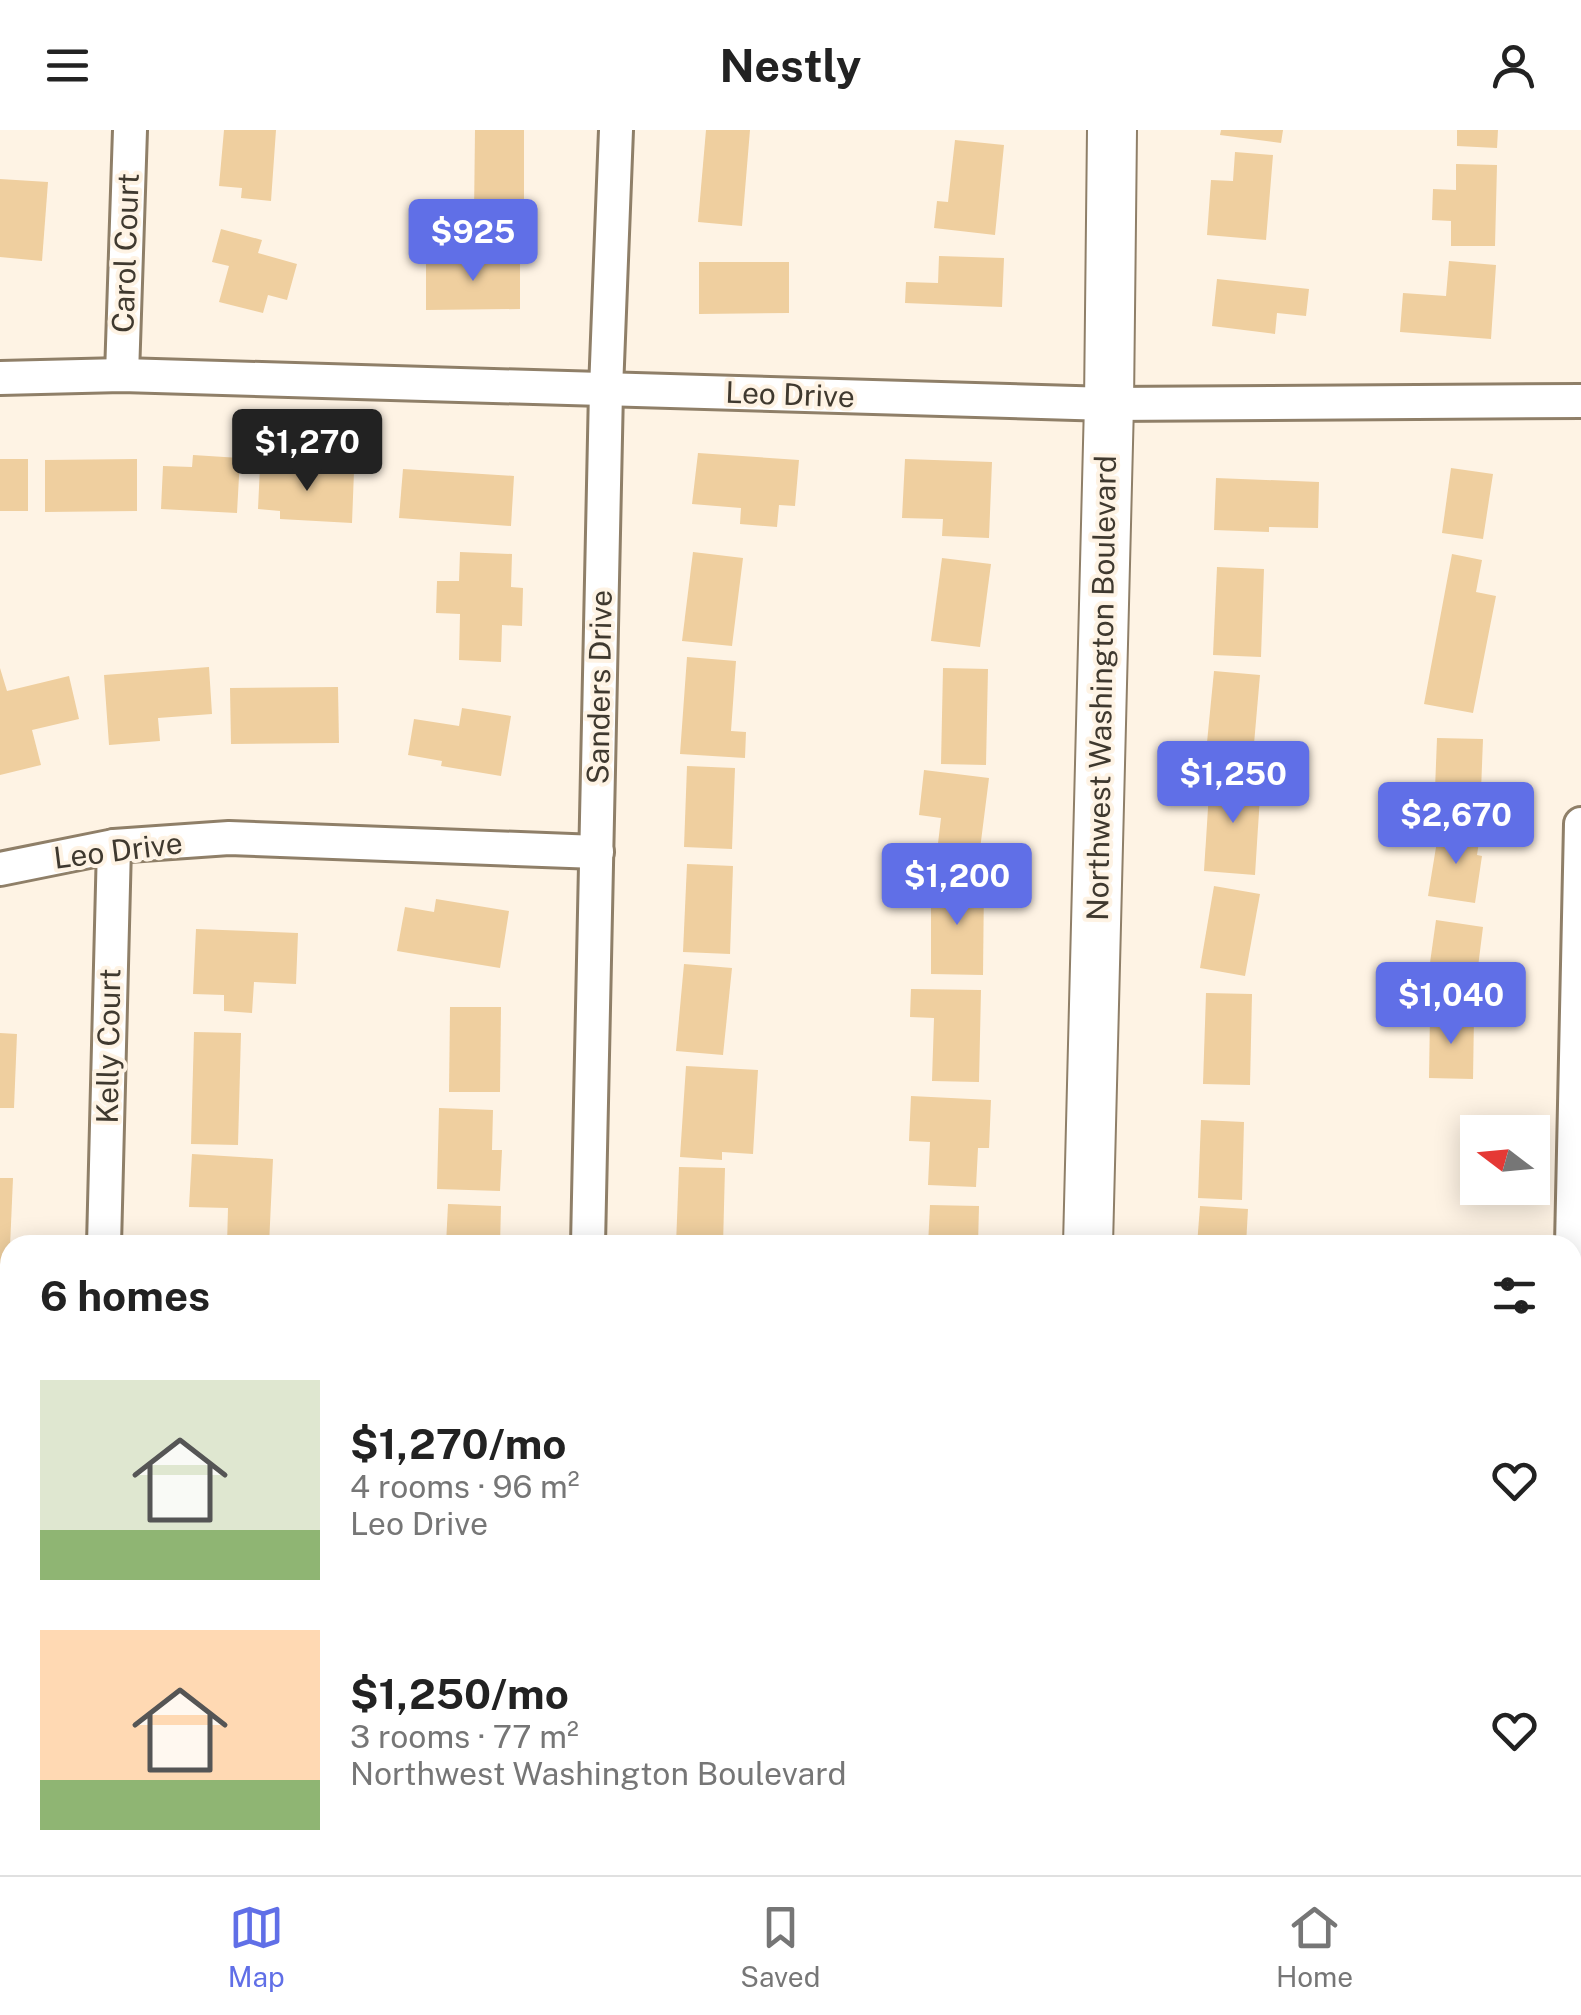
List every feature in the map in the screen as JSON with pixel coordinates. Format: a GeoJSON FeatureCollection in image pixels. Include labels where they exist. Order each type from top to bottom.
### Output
{"type":"FeatureCollection","features":[{"type":"Feature","properties":{"kind":"main road","name":"Northwest Washington Boulevard"},"geometry":{"type":"LineString","coordinates":[[1088,1235],[1112,130]]}},
{"type":"Feature","properties":{"kind":"street","name":"Carol Court"},"geometry":{"type":"LineString","coordinates":[[122,376],[130,130]]}},
{"type":"Feature","properties":{"kind":"street","name":"Sanders Drive"},"geometry":{"type":"LineString","coordinates":[[588,1235],[606,390],[616,130]]}},
{"type":"Feature","properties":{"kind":"street","name":"Leo Drive"},"geometry":{"type":"LineString","coordinates":[[0,378],[122,376],[1109,404],[1581,401]]}},
{"type":"Feature","properties":{"kind":"street"},"geometry":{"type":"LineString","coordinates":[[1572,1235],[1581,824]]}},
{"type":"Feature","properties":{"kind":"street","name":"Leo Drive"},"geometry":{"type":"LineString","coordinates":[[0,870],[114,846],[230,838],[596,852]]}},
{"type":"Feature","properties":{"kind":"street","name":"Kelly Court"},"geometry":{"type":"LineString","coordinates":[[104,1235],[114,846]]}},
{"type":"Feature","properties":{"kind":"building"},"geometry":{"type":"Polygon","coordinates":[[[224,130],[276,130],[271,201],[241,198],[242,188],[219,186],[224,130]]]}},
{"type":"Feature","properties":{"kind":"building"},"geometry":{"type":"Polygon","coordinates":[[[475,130],[524,130],[524,215],[474,215],[475,130]]]}},
{"type":"Feature","properties":{"kind":"building"},"geometry":{"type":"Polygon","coordinates":[[[706,130],[750,130],[742,226],[698,222],[706,130]]]}},
{"type":"Feature","properties":{"kind":"building"},"geometry":{"type":"Polygon","coordinates":[[[1221,130],[1283,130],[1281,143],[1220,135],[1221,130]]]}},
{"type":"Feature","properties":{"kind":"building"},"geometry":{"type":"Polygon","coordinates":[[[1457,130],[1498,130],[1497,148],[1457,146],[1457,130]]]}},
{"type":"Feature","properties":{"kind":"building"},"geometry":{"type":"Polygon","coordinates":[[[955,140],[1004,145],[995,235],[934,228],[937,201],[948,202],[955,140]]]}},
{"type":"Feature","properties":{"kind":"building"},"geometry":{"type":"Polygon","coordinates":[[[1235,152],[1273,155],[1266,240],[1207,235],[1211,180],[1233,181],[1235,152]]]}},
{"type":"Feature","properties":{"kind":"building"},"geometry":{"type":"Polygon","coordinates":[[[1456,164],[1497,165],[1495,246],[1451,246],[1451,221],[1432,220],[1433,189],[1456,190],[1456,164]]]}},
{"type":"Feature","properties":{"kind":"building"},"geometry":{"type":"Polygon","coordinates":[[[0,179],[48,182],[42,261],[0,257],[0,179]]]}},
{"type":"Feature","properties":{"kind":"building"},"geometry":{"type":"Polygon","coordinates":[[[221,229],[262,240],[258,253],[297,264],[287,300],[268,295],[263,313],[219,302],[229,266],[212,262],[221,229]]]}},
{"type":"Feature","properties":{"kind":"building"},"geometry":{"type":"Polygon","coordinates":[[[939,256],[1004,258],[1002,307],[905,303],[906,282],[938,283],[939,256]]]}},
{"type":"Feature","properties":{"kind":"building"},"geometry":{"type":"Polygon","coordinates":[[[520,258],[520,309],[426,310],[426,259],[520,258]]]}},
{"type":"Feature","properties":{"kind":"building"},"geometry":{"type":"Polygon","coordinates":[[[1449,261],[1496,265],[1491,339],[1400,332],[1403,293],[1446,296],[1449,261]]]}},
{"type":"Feature","properties":{"kind":"building"},"geometry":{"type":"Polygon","coordinates":[[[699,262],[789,262],[789,313],[699,314],[699,262]]]}},
{"type":"Feature","properties":{"kind":"building"},"geometry":{"type":"Polygon","coordinates":[[[1217,279],[1309,289],[1306,316],[1277,313],[1275,334],[1212,326],[1217,279]]]}},
{"type":"Feature","properties":{"kind":"building"},"geometry":{"type":"Polygon","coordinates":[[[698,453],[799,460],[795,506],[779,505],[777,527],[740,524],[741,508],[692,504],[698,453]]]}},
{"type":"Feature","properties":{"kind":"building"},"geometry":{"type":"Polygon","coordinates":[[[193,455],[240,458],[237,513],[161,509],[163,466],[192,467],[193,455]]]}},
{"type":"Feature","properties":{"kind":"building"},"geometry":{"type":"Polygon","coordinates":[[[0,459],[28,459],[28,511],[0,511],[0,459]]]}},
{"type":"Feature","properties":{"kind":"building"},"geometry":{"type":"Polygon","coordinates":[[[137,459],[137,511],[45,512],[45,460],[137,459]]]}},
{"type":"Feature","properties":{"kind":"building"},"geometry":{"type":"Polygon","coordinates":[[[905,459],[992,462],[989,538],[942,536],[943,519],[902,518],[905,459]]]}},
{"type":"Feature","properties":{"kind":"building"},"geometry":{"type":"Polygon","coordinates":[[[260,466],[354,471],[352,523],[280,519],[280,511],[258,509],[260,466]]]}},
{"type":"Feature","properties":{"kind":"building"},"geometry":{"type":"Polygon","coordinates":[[[1451,468],[1493,474],[1483,539],[1442,533],[1451,468]]]}},
{"type":"Feature","properties":{"kind":"building"},"geometry":{"type":"Polygon","coordinates":[[[403,469],[514,476],[511,526],[399,518],[403,469]]]}},
{"type":"Feature","properties":{"kind":"building"},"geometry":{"type":"Polygon","coordinates":[[[1216,478],[1319,482],[1318,528],[1269,527],[1269,532],[1214,530],[1216,478]]]}},
{"type":"Feature","properties":{"kind":"building"},"geometry":{"type":"Polygon","coordinates":[[[460,552],[512,554],[511,587],[523,588],[522,626],[502,625],[501,662],[459,660],[460,614],[436,613],[437,581],[459,581],[460,552]]]}},
{"type":"Feature","properties":{"kind":"building"},"geometry":{"type":"Polygon","coordinates":[[[693,552],[743,558],[732,646],[682,641],[693,552]]]}},
{"type":"Feature","properties":{"kind":"building"},"geometry":{"type":"Polygon","coordinates":[[[1452,554],[1482,560],[1476,592],[1496,596],[1473,713],[1424,704],[1452,554]]]}},
{"type":"Feature","properties":{"kind":"building"},"geometry":{"type":"Polygon","coordinates":[[[942,558],[991,564],[980,647],[931,641],[942,558]]]}},
{"type":"Feature","properties":{"kind":"building"},"geometry":{"type":"Polygon","coordinates":[[[1217,567],[1264,569],[1261,657],[1213,655],[1217,567]]]}},
{"type":"Feature","properties":{"kind":"building"},"geometry":{"type":"Polygon","coordinates":[[[687,657],[736,661],[731,731],[746,732],[745,758],[680,754],[687,657]]]}},
{"type":"Feature","properties":{"kind":"building"},"geometry":{"type":"Polygon","coordinates":[[[209,667],[212,714],[158,718],[160,741],[109,745],[104,675],[209,667]]]}},
{"type":"Feature","properties":{"kind":"building"},"geometry":{"type":"Polygon","coordinates":[[[0,668],[7,691],[69,676],[79,719],[32,730],[41,765],[0,775],[0,668]]]}},
{"type":"Feature","properties":{"kind":"building"},"geometry":{"type":"Polygon","coordinates":[[[943,668],[988,669],[986,765],[941,764],[943,668]]]}},
{"type":"Feature","properties":{"kind":"building"},"geometry":{"type":"Polygon","coordinates":[[[1214,671],[1260,675],[1252,767],[1205,763],[1214,671]]]}},
{"type":"Feature","properties":{"kind":"building"},"geometry":{"type":"Polygon","coordinates":[[[338,687],[339,743],[231,744],[230,688],[338,687]]]}},
{"type":"Feature","properties":{"kind":"building"},"geometry":{"type":"Polygon","coordinates":[[[462,708],[511,716],[501,776],[441,766],[442,761],[408,755],[414,719],[459,726],[462,708]]]}},
{"type":"Feature","properties":{"kind":"building"},"geometry":{"type":"Polygon","coordinates":[[[1437,738],[1483,739],[1480,817],[1434,815],[1437,738]]]}},
{"type":"Feature","properties":{"kind":"building"},"geometry":{"type":"Polygon","coordinates":[[[687,766],[735,768],[732,849],[684,847],[687,766]]]}},
{"type":"Feature","properties":{"kind":"building"},"geometry":{"type":"Polygon","coordinates":[[[924,770],[989,778],[979,857],[937,852],[941,818],[919,815],[924,770]]]}},
{"type":"Feature","properties":{"kind":"building"},"geometry":{"type":"Polygon","coordinates":[[[1210,777],[1261,780],[1255,875],[1204,871],[1210,777]]]}},
{"type":"Feature","properties":{"kind":"building"},"geometry":{"type":"Polygon","coordinates":[[[1439,829],[1480,835],[1477,855],[1482,856],[1475,903],[1428,896],[1439,829]]]}},
{"type":"Feature","properties":{"kind":"building"},"geometry":{"type":"Polygon","coordinates":[[[687,864],[733,866],[730,954],[683,952],[687,864]]]}},
{"type":"Feature","properties":{"kind":"building"},"geometry":{"type":"Polygon","coordinates":[[[931,882],[984,882],[983,975],[931,974],[931,882]]]}},
{"type":"Feature","properties":{"kind":"building"},"geometry":{"type":"Polygon","coordinates":[[[1214,886],[1260,894],[1245,976],[1200,968],[1214,886]]]}},
{"type":"Feature","properties":{"kind":"building"},"geometry":{"type":"Polygon","coordinates":[[[436,899],[509,911],[500,968],[397,951],[405,907],[434,912],[436,899]]]}},
{"type":"Feature","properties":{"kind":"building"},"geometry":{"type":"Polygon","coordinates":[[[1436,920],[1483,927],[1475,991],[1427,984],[1436,920]]]}},
{"type":"Feature","properties":{"kind":"building"},"geometry":{"type":"Polygon","coordinates":[[[196,929],[298,933],[296,984],[254,982],[252,1013],[224,1011],[224,995],[193,994],[196,929]]]}},
{"type":"Feature","properties":{"kind":"building"},"geometry":{"type":"Polygon","coordinates":[[[684,964],[732,968],[723,1055],[676,1051],[684,964]]]}},
{"type":"Feature","properties":{"kind":"building"},"geometry":{"type":"Polygon","coordinates":[[[911,989],[981,990],[979,1082],[932,1081],[934,1018],[910,1017],[911,989]]]}},
{"type":"Feature","properties":{"kind":"building"},"geometry":{"type":"Polygon","coordinates":[[[1206,993],[1252,994],[1250,1085],[1203,1084],[1206,993]]]}},
{"type":"Feature","properties":{"kind":"building"},"geometry":{"type":"Polygon","coordinates":[[[450,1007],[501,1007],[500,1092],[449,1092],[450,1007]]]}},
{"type":"Feature","properties":{"kind":"building"},"geometry":{"type":"Polygon","coordinates":[[[1430,1015],[1474,1016],[1473,1079],[1429,1078],[1430,1015]]]}},
{"type":"Feature","properties":{"kind":"building"},"geometry":{"type":"Polygon","coordinates":[[[194,1032],[241,1033],[238,1145],[191,1144],[194,1032]]]}},
{"type":"Feature","properties":{"kind":"building"},"geometry":{"type":"Polygon","coordinates":[[[0,1033],[17,1034],[14,1108],[0,1108],[0,1033]]]}},
{"type":"Feature","properties":{"kind":"building"},"geometry":{"type":"Polygon","coordinates":[[[686,1066],[758,1070],[753,1154],[722,1152],[722,1160],[680,1157],[686,1066]]]}},
{"type":"Feature","properties":{"kind":"building"},"geometry":{"type":"Polygon","coordinates":[[[911,1096],[991,1100],[989,1148],[978,1148],[976,1187],[928,1185],[930,1142],[909,1141],[911,1096]]]}},
{"type":"Feature","properties":{"kind":"building"},"geometry":{"type":"Polygon","coordinates":[[[439,1108],[493,1110],[492,1150],[502,1150],[500,1191],[437,1189],[439,1108]]]}},
{"type":"Feature","properties":{"kind":"building"},"geometry":{"type":"Polygon","coordinates":[[[1201,1120],[1244,1122],[1242,1200],[1198,1198],[1201,1120]]]}},
{"type":"Feature","properties":{"kind":"building"},"geometry":{"type":"Polygon","coordinates":[[[192,1154],[273,1159],[269,1235],[227,1235],[228,1208],[189,1207],[192,1154]]]}},
{"type":"Feature","properties":{"kind":"building"},"geometry":{"type":"Polygon","coordinates":[[[679,1167],[725,1168],[723,1235],[676,1235],[679,1167]]]}},
{"type":"Feature","properties":{"kind":"building"},"geometry":{"type":"Polygon","coordinates":[[[0,1178],[13,1178],[11,1235],[0,1235],[0,1178]]]}},
{"type":"Feature","properties":{"kind":"building"},"geometry":{"type":"Polygon","coordinates":[[[448,1204],[501,1206],[500,1235],[446,1235],[448,1204]]]}},
{"type":"Feature","properties":{"kind":"building"},"geometry":{"type":"Polygon","coordinates":[[[930,1205],[979,1206],[978,1235],[928,1235],[930,1205]]]}},
{"type":"Feature","properties":{"kind":"building"},"geometry":{"type":"Polygon","coordinates":[[[1200,1206],[1248,1209],[1247,1235],[1198,1235],[1200,1206]]]}}]}
